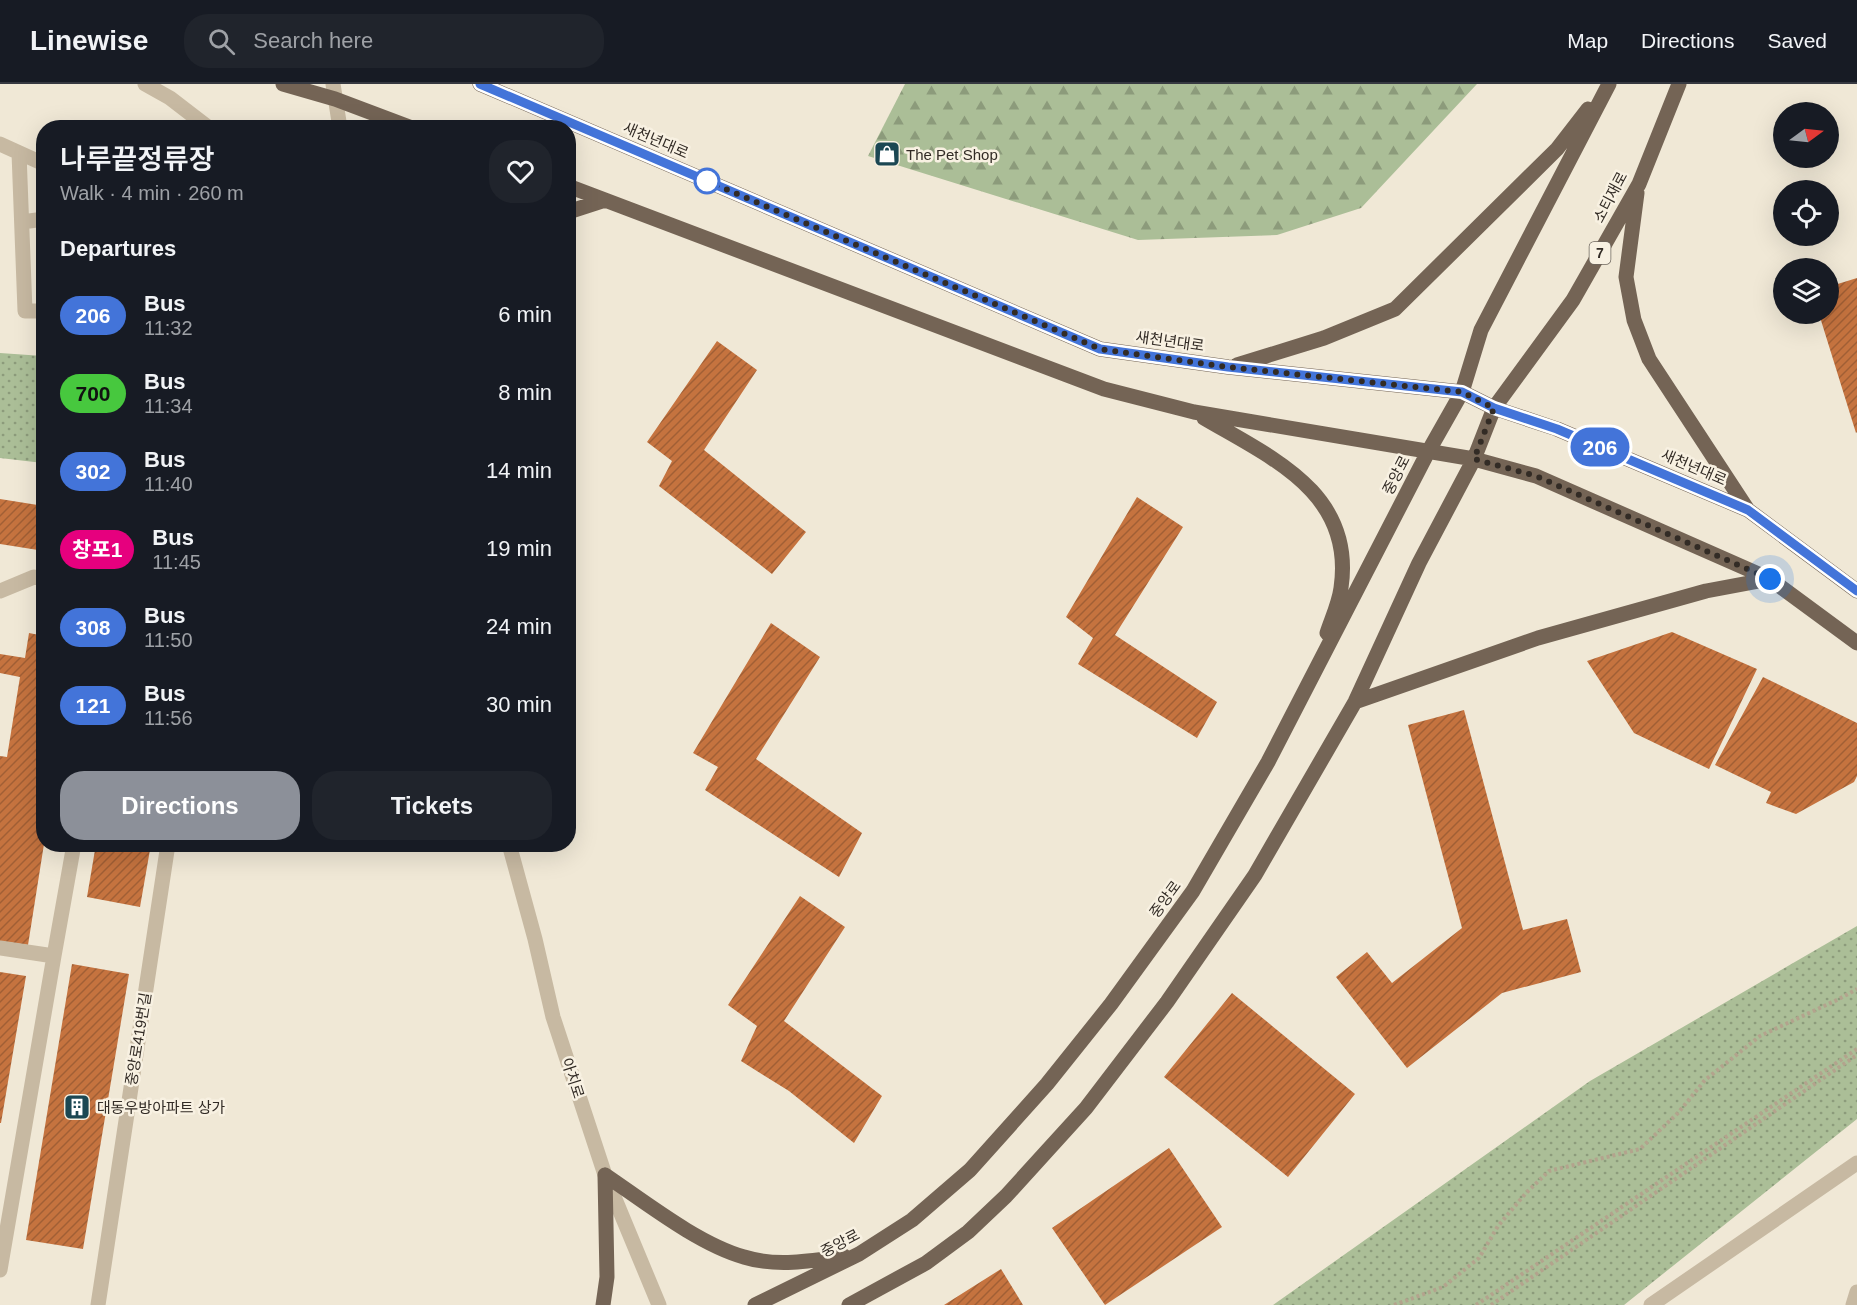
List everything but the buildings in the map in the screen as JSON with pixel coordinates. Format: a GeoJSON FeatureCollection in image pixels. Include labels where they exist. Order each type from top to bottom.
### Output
{"type":"FeatureCollection","features":[{"type":"Feature","properties":{"kind":"main road"},"geometry":{"type":"LineString","coordinates":[[283,84],[334,91],[395,120]]}},
{"type":"Feature","properties":{"kind":"main road","name":"새천년대로"},"geometry":{"type":"LineString","coordinates":[[480,84],[564,120]]}},
{"type":"Feature","properties":{"kind":"main road"},"geometry":{"type":"LineString","coordinates":[[1228,367],[1324,338],[1395,309],[1557,149],[1608,84]]}},
{"type":"Feature","properties":{"kind":"main road"},"geometry":{"type":"LineString","coordinates":[[1462,392],[1481,330],[1608,84]]}},
{"type":"Feature","properties":{"kind":"main road","name":"소티재로"},"geometry":{"type":"LineString","coordinates":[[1494,408],[1573,300],[1639,184],[1679,84]]}},
{"type":"Feature","properties":{"kind":"main road","name":"새천년대로"},"geometry":{"type":"LineString","coordinates":[[576,125],[1100,349],[1228,367],[1462,392],[1494,408],[1557,429],[1748,510],[1857,591]]}},
{"type":"Feature","properties":{"kind":"main road"},"geometry":{"type":"LineString","coordinates":[[1639,184],[1626,277],[1634,320],[1649,359],[1748,510]]}},
{"type":"Feature","properties":{"kind":"main road"},"geometry":{"type":"LineString","coordinates":[[576,189],[1104,389],[1194,412],[1474,459],[1536,476],[1770,579],[1857,643]]}},
{"type":"Feature","properties":{"kind":"main road"},"geometry":{"type":"LineString","coordinates":[[576,209],[605,200]]}},
{"type":"Feature","properties":{"kind":"main road","name":"중앙로"},"geometry":{"type":"LineString","coordinates":[[754,1305],[859,1254],[912,1220],[970,1170],[1047,1084],[1104,1013],[1193,891],[1268,762],[1428,452],[1462,392]]}},
{"type":"Feature","properties":{"kind":"main road"},"geometry":{"type":"LineString","coordinates":[[849,1305],[927,1263],[968,1232],[1006,1196],[1086,1108],[1167,1002],[1255,875],[1354,702],[1419,563],[1474,459],[1494,408]]}},
{"type":"Feature","properties":{"kind":"main road"},"geometry":{"type":"LineString","coordinates":[[1194,412],[1286,466],[1304,481],[1322,503],[1331,520],[1339,542],[1342,566],[1341,590],[1312,679]]}},
{"type":"Feature","properties":{"kind":"main road"},"geometry":{"type":"LineString","coordinates":[[1354,702],[1538,638],[1706,591],[1770,579]]}},
{"type":"Feature","properties":{"kind":"main road"},"geometry":{"type":"LineString","coordinates":[[605,1175],[711,1243],[744,1257],[781,1262],[859,1254]]}},
{"type":"Feature","properties":{"kind":"main road"},"geometry":{"type":"LineString","coordinates":[[603,1305],[607,1277],[605,1175]]}},
{"type":"Feature","properties":{"kind":"street"},"geometry":{"type":"LineString","coordinates":[[145,84],[170,98],[199,120]]}},
{"type":"Feature","properties":{"kind":"street"},"geometry":{"type":"LineString","coordinates":[[334,91],[338,120]]}},
{"type":"Feature","properties":{"kind":"street"},"geometry":{"type":"LineString","coordinates":[[0,144],[36,160]]}},
{"type":"Feature","properties":{"kind":"street"},"geometry":{"type":"LineString","coordinates":[[19,153],[25,311],[36,311]]}},
{"type":"Feature","properties":{"kind":"street"},"geometry":{"type":"LineString","coordinates":[[22,222],[36,220]]}},
{"type":"Feature","properties":{"kind":"street"},"geometry":{"type":"LineString","coordinates":[[0,591],[36,577]]}},
{"type":"Feature","properties":{"kind":"street"},"geometry":{"type":"LineString","coordinates":[[0,1270],[73,852]]}},
{"type":"Feature","properties":{"kind":"street","name":"중앙로419번길"},"geometry":{"type":"LineString","coordinates":[[98,1305],[167,852]]}},
{"type":"Feature","properties":{"kind":"street","name":"아치로"},"geometry":{"type":"LineString","coordinates":[[511,852],[553,1017],[605,1175],[659,1305]]}},
{"type":"Feature","properties":{"kind":"street"},"geometry":{"type":"LineString","coordinates":[[0,948],[54,956]]}},
{"type":"Feature","properties":{"kind":"street"},"geometry":{"type":"LineString","coordinates":[[1651,1305],[1857,1162]]}},
{"type":"Feature","properties":{"kind":"street"},"geometry":{"type":"LineString","coordinates":[[1853,1305],[1857,1292]]}},
{"type":"Feature","properties":{"kind":"path"},"geometry":{"type":"LineString","coordinates":[[1394,1305],[1443,1287],[1479,1257],[1498,1226],[1526,1193],[1549,1171],[1640,1149],[1678,1113],[1705,1080],[1760,1036],[1839,999],[1857,988]]}},
{"type":"Feature","properties":{"kind":"path"},"geometry":{"type":"LineString","coordinates":[[1476,1305],[1857,1049]]}},
{"type":"Feature","properties":{"kind":"path"},"geometry":{"type":"LineString","coordinates":[[1491,1305],[1857,1055]]}},
{"type":"Feature","properties":{"kind":"green space"},"geometry":{"type":"Polygon","coordinates":[[[905,84],[1477,84],[1361,208],[1277,235],[1138,240],[868,156],[905,84]]]}},
{"type":"Feature","properties":{"kind":"green space"},"geometry":{"type":"Polygon","coordinates":[[[0,353],[36,356],[36,462],[0,458],[0,353]]]}},
{"type":"Feature","properties":{"kind":"green space"},"geometry":{"type":"Polygon","coordinates":[[[1857,926],[1857,1119],[1624,1305],[1273,1305],[1590,1081],[1857,926]]]}},
{"type":"Feature","properties":{"kind":"bus line","name":"206"},"geometry":{"type":"LineString","coordinates":[[480,84],[564,120]]}},
{"type":"Feature","properties":{"kind":"bus line","name":"206"},"geometry":{"type":"LineString","coordinates":[[576,125],[1100,349],[1228,367],[1462,392],[1494,408],[1557,429],[1748,510],[1857,591]]}},
{"type":"Feature","properties":{"kind":"place","name":"The Pet Shop"},"geometry":{"type":"Point","coordinates":[887,154]}},
{"type":"Feature","properties":{"kind":"place","name":"대동우방아파트 상가"},"geometry":{"type":"Point","coordinates":[77,1107]}},
{"type":"Feature","properties":{"kind":"route"},"geometry":{"type":"LineString","coordinates":[[707,181],[1100,349],[1228,367],[1462,392],[1494,408],[1474,459],[1536,476],[1770,579]]}}]}
